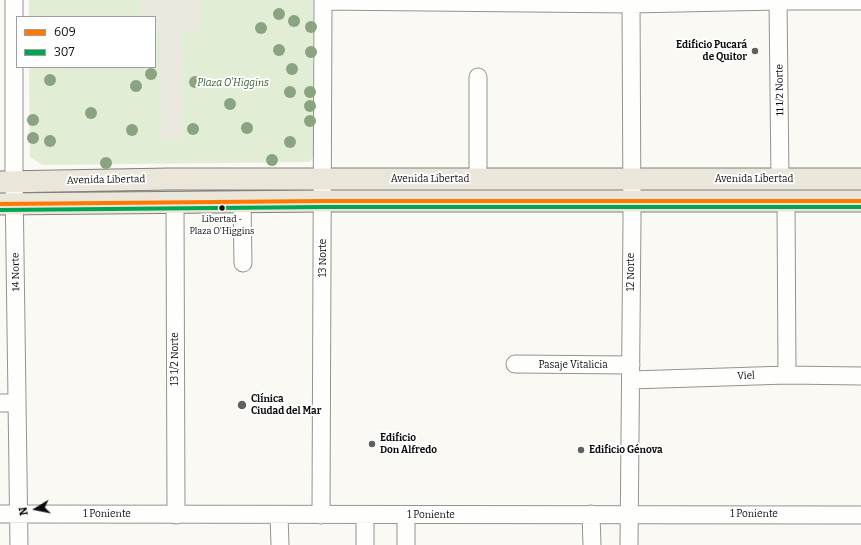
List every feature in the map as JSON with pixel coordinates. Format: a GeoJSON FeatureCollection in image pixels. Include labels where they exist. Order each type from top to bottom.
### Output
{"type":"FeatureCollection","features":[{"type":"Feature","properties":{"kind":"main road","name":"Avenida Libertad"},"geometry":{"type":"LineString","coordinates":[[7,182],[170,179],[861,179]]}},
{"type":"Feature","properties":{"kind":"main road"},"geometry":{"type":"LineString","coordinates":[[7,204],[323,201],[861,201]]}},
{"type":"Feature","properties":{"kind":"street","name":"14 Norte"},"geometry":{"type":"LineString","coordinates":[[14,0],[7,204],[17,403],[19,545]]}},
{"type":"Feature","properties":{"kind":"street"},"geometry":{"type":"LineString","coordinates":[[323,0],[631,2],[861,1]]}},
{"type":"Feature","properties":{"kind":"street","name":"13 Norte"},"geometry":{"type":"LineString","coordinates":[[321,515],[323,0]]}},
{"type":"Feature","properties":{"kind":"street","name":"11 1/2 Norte"},"geometry":{"type":"LineString","coordinates":[[778,1],[780,179]]}},
{"type":"Feature","properties":{"kind":"street","name":"12 Norte"},"geometry":{"type":"LineString","coordinates":[[629,545],[632,202],[631,2]]}},
{"type":"Feature","properties":{"kind":"street"},"geometry":{"type":"LineString","coordinates":[[478,77],[478,179]]}},
{"type":"Feature","properties":{"kind":"street"},"geometry":{"type":"LineString","coordinates":[[786,201],[787,375]]}},
{"type":"Feature","properties":{"kind":"street"},"geometry":{"type":"LineString","coordinates":[[242,202],[243,263]]}},
{"type":"Feature","properties":{"kind":"street","name":"13 1/2 Norte"},"geometry":{"type":"LineString","coordinates":[[175,203],[176,514]]}},
{"type":"Feature","properties":{"kind":"street","name":"Pasaje Vitalicia"},"geometry":{"type":"LineString","coordinates":[[515,364],[630,372]]}},
{"type":"Feature","properties":{"kind":"street","name":"Viel"},"geometry":{"type":"LineString","coordinates":[[630,372],[861,376]]}},
{"type":"Feature","properties":{"kind":"street"},"geometry":{"type":"LineString","coordinates":[[0,403],[17,403]]}},
{"type":"Feature","properties":{"kind":"street","name":"1 Poniente"},"geometry":{"type":"LineString","coordinates":[[0,514],[861,515]]}},
{"type":"Feature","properties":{"kind":"street"},"geometry":{"type":"LineString","coordinates":[[591,514],[592,545]]}},
{"type":"Feature","properties":{"kind":"street"},"geometry":{"type":"LineString","coordinates":[[279,515],[280,545]]}},
{"type":"Feature","properties":{"kind":"street"},"geometry":{"type":"LineString","coordinates":[[365,515],[365,545]]}},
{"type":"Feature","properties":{"kind":"street"},"geometry":{"type":"LineString","coordinates":[[406,515],[406,545]]}},
{"type":"Feature","properties":{"kind":"green space","name":"Plaza O'Higgins"},"geometry":{"type":"Polygon","coordinates":[[[29,0],[313,0],[314,155],[310,162],[42,165],[30,157],[29,68],[156,68],[156,16],[29,16],[29,0]]]}},
{"type":"Feature","properties":{"kind":"green space"},"geometry":{"type":"Polygon","coordinates":[[[655,186],[861,187],[861,191],[655,191],[655,186]]]}},
{"type":"Feature","properties":{"kind":"green space"},"geometry":{"type":"Polygon","coordinates":[[[40,189],[297,189],[297,194],[40,193],[40,189]]]}},
{"type":"Feature","properties":{"kind":"shaded area"},"geometry":{"type":"Polygon","coordinates":[[[142,0],[199,0],[199,32],[181,32],[182,139],[162,139],[161,33],[156,32],[156,16],[142,16],[142,0]]]}},
{"type":"Feature","properties":{"kind":"transit line","name":"609"},"geometry":{"type":"LineString","coordinates":[[0,204],[323,201],[861,201]]}},
{"type":"Feature","properties":{"kind":"transit line","name":"307"},"geometry":{"type":"LineString","coordinates":[[0,210],[323,207],[861,207]]}},
{"type":"Feature","properties":{"kind":"place","name":"Edificio Pucará de Quitor"},"geometry":{"type":"Point","coordinates":[755,51]}},
{"type":"Feature","properties":{"kind":"place","name":"Libertad - Plaza O'Higgins"},"geometry":{"type":"Point","coordinates":[222,208]}},
{"type":"Feature","properties":{"kind":"place","name":"Clínica Ciudad del Mar"},"geometry":{"type":"Point","coordinates":[242,405]}},
{"type":"Feature","properties":{"kind":"place","name":"Edificio Don Alfredo"},"geometry":{"type":"Point","coordinates":[372,444]}},
{"type":"Feature","properties":{"kind":"place","name":"Edificio Génova"},"geometry":{"type":"Point","coordinates":[581,450]}}]}
